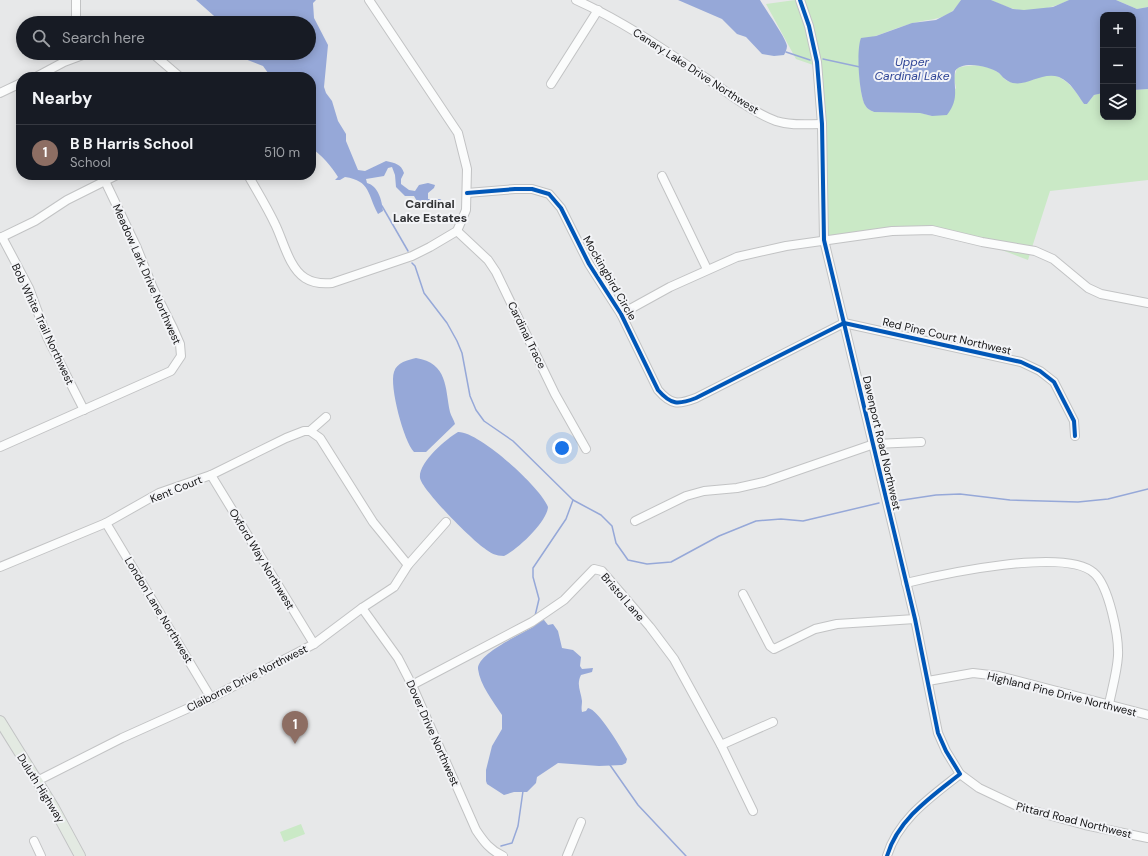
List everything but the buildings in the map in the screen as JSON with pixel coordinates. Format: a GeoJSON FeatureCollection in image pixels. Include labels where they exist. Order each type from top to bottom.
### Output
{"type":"FeatureCollection","features":[{"type":"Feature","properties":{"kind":"main road","name":"Duluth Highway"},"geometry":{"type":"LineString","coordinates":[[0,721],[68,831],[80,856]]}},
{"type":"Feature","properties":{"kind":"street"},"geometry":{"type":"LineString","coordinates":[[76,0],[76,16]]}},
{"type":"Feature","properties":{"kind":"street","name":"Canary Lake Drive Northwest"},"geometry":{"type":"LineString","coordinates":[[576,0],[598,10],[645,38],[744,104],[776,121],[790,124],[822,124]]}},
{"type":"Feature","properties":{"kind":"street","name":"Davenport Road Northwest"},"geometry":{"type":"LineString","coordinates":[[800,0],[815,51],[822,124],[824,240],[915,619],[938,733],[946,751],[960,774]]}},
{"type":"Feature","properties":{"kind":"street"},"geometry":{"type":"LineString","coordinates":[[251,180],[275,224],[291,261],[305,278],[320,284],[332,283],[412,256],[457,231],[466,210],[467,193],[467,169],[458,133],[371,1]]}},
{"type":"Feature","properties":{"kind":"street"},"geometry":{"type":"LineString","coordinates":[[552,84],[598,10]]}},
{"type":"Feature","properties":{"kind":"street"},"geometry":{"type":"LineString","coordinates":[[46,72],[70,60]]}},
{"type":"Feature","properties":{"kind":"street"},"geometry":{"type":"LineString","coordinates":[[160,60],[174,72]]}},
{"type":"Feature","properties":{"kind":"street"},"geometry":{"type":"LineString","coordinates":[[0,93],[16,85]]}},
{"type":"Feature","properties":{"kind":"street"},"geometry":{"type":"LineString","coordinates":[[662,176],[707,269]]}},
{"type":"Feature","properties":{"kind":"street"},"geometry":{"type":"LineString","coordinates":[[1,238],[35,221],[67,200],[105,181]]}},
{"type":"Feature","properties":{"kind":"street","name":"Meadow Lark Drive Northwest"},"geometry":{"type":"LineString","coordinates":[[0,447],[171,371],[181,356],[180,344],[153,288],[138,248],[105,181]]}},
{"type":"Feature","properties":{"kind":"street","name":"Mockingbird Circle"},"geometry":{"type":"LineString","coordinates":[[467,193],[526,189],[549,194],[561,208],[589,264],[621,314],[658,390],[667,400],[681,404],[737,379],[844,323]]}},
{"type":"Feature","properties":{"kind":"street"},"geometry":{"type":"LineString","coordinates":[[621,314],[670,287],[707,269],[752,253],[824,240],[892,231],[932,230],[982,242],[1014,246],[1035,251],[1052,259],[1088,288],[1101,294],[1148,303]]}},
{"type":"Feature","properties":{"kind":"street","name":"Cardinal Trace"},"geometry":{"type":"LineString","coordinates":[[457,231],[488,260],[496,272],[555,394],[586,449]]}},
{"type":"Feature","properties":{"kind":"street","name":"Bob White Trail Northwest"},"geometry":{"type":"LineString","coordinates":[[1,238],[29,288],[47,337],[84,410]]}},
{"type":"Feature","properties":{"kind":"street","name":"Red Pine Court Northwest"},"geometry":{"type":"LineString","coordinates":[[844,323],[1021,362],[1040,371],[1054,382],[1064,399],[1074,421],[1075,436]]}},
{"type":"Feature","properties":{"kind":"street"},"geometry":{"type":"LineString","coordinates":[[326,417],[310,432],[320,438],[373,522],[408,565]]}},
{"type":"Feature","properties":{"kind":"street","name":"Kent Court"},"geometry":{"type":"LineString","coordinates":[[0,567],[106,523],[159,493],[211,475],[286,438],[304,431],[310,432]]}},
{"type":"Feature","properties":{"kind":"street"},"geometry":{"type":"LineString","coordinates":[[634,521],[686,496],[714,489],[737,488],[764,482],[874,444],[921,442]]}},
{"type":"Feature","properties":{"kind":"street","name":"Oxford Way Northwest"},"geometry":{"type":"LineString","coordinates":[[211,475],[314,644]]}},
{"type":"Feature","properties":{"kind":"street","name":"Claiborne Drive Northwest"},"geometry":{"type":"LineString","coordinates":[[37,781],[122,738],[211,698],[314,644],[362,608],[394,587],[408,565],[446,522]]}},
{"type":"Feature","properties":{"kind":"street","name":"London Lane Northwest"},"geometry":{"type":"LineString","coordinates":[[106,523],[211,698]]}},
{"type":"Feature","properties":{"kind":"street"},"geometry":{"type":"LineString","coordinates":[[906,583],[956,571],[990,566],[1064,561],[1084,567],[1094,573],[1105,590],[1117,640],[1118,657],[1109,704]]}},
{"type":"Feature","properties":{"kind":"street","name":"Bristol Lane"},"geometry":{"type":"LineString","coordinates":[[412,685],[540,617],[564,600],[594,569],[603,572],[650,627],[674,659],[721,745]]}},
{"type":"Feature","properties":{"kind":"street"},"geometry":{"type":"LineString","coordinates":[[744,594],[770,646],[774,649],[816,630],[837,624],[915,619]]}},
{"type":"Feature","properties":{"kind":"street","name":"Dover Drive Northwest"},"geometry":{"type":"LineString","coordinates":[[362,608],[398,658],[412,685],[476,830],[485,844],[494,852],[503,856]]}},
{"type":"Feature","properties":{"kind":"street","name":"Highland Pine Drive Northwest"},"geometry":{"type":"LineString","coordinates":[[928,681],[973,673],[999,676],[1148,714]]}},
{"type":"Feature","properties":{"kind":"street"},"geometry":{"type":"LineString","coordinates":[[753,811],[721,745],[773,722]]}},
{"type":"Feature","properties":{"kind":"street"},"geometry":{"type":"LineString","coordinates":[[887,856],[897,833],[909,817],[960,774]]}},
{"type":"Feature","properties":{"kind":"street","name":"Pittard Road Northwest"},"geometry":{"type":"LineString","coordinates":[[960,774],[979,788],[1019,807],[1085,825],[1148,838]]}},
{"type":"Feature","properties":{"kind":"street"},"geometry":{"type":"LineString","coordinates":[[567,856],[581,822]]}},
{"type":"Feature","properties":{"kind":"street"},"geometry":{"type":"LineString","coordinates":[[34,841],[41,856]]}},
{"type":"Feature","properties":{"kind":"green space"},"geometry":{"type":"Polygon","coordinates":[[[795,0],[961,0],[956,7],[945,16],[904,26],[860,42],[859,65],[861,91],[866,106],[869,109],[874,112],[921,113],[932,116],[956,88],[954,78],[957,68],[967,66],[984,66],[995,70],[1007,81],[1015,83],[1043,76],[1056,76],[1068,83],[1073,88],[1084,104],[1087,104],[1094,95],[1100,94],[1100,120],[1136,120],[1136,90],[1148,89],[1148,180],[1050,191],[1028,260],[973,239],[911,231],[828,237],[828,185],[819,67],[796,59],[766,4],[795,0]]]}},
{"type":"Feature","properties":{"kind":"green space"},"geometry":{"type":"Polygon","coordinates":[[[991,0],[1069,0],[1049,7],[1034,10],[1020,10],[991,0]]]}},
{"type":"Feature","properties":{"kind":"green space"},"geometry":{"type":"Polygon","coordinates":[[[1116,0],[1148,0],[1148,7],[1137,9],[1116,0]]]}},
{"type":"Feature","properties":{"kind":"green space"},"geometry":{"type":"Polygon","coordinates":[[[301,824],[305,834],[284,842],[280,832],[301,824]]]}},
{"type":"Feature","properties":{"kind":"water"},"geometry":{"type":"Polygon","coordinates":[[[196,0],[316,0],[313,3],[314,16],[214,16],[196,0]]]}},
{"type":"Feature","properties":{"kind":"water"},"geometry":{"type":"Polygon","coordinates":[[[678,0],[760,0],[786,42],[786,51],[784,55],[774,56],[762,54],[746,37],[737,34],[722,19],[678,0]]]}},
{"type":"Feature","properties":{"kind":"water","name":"Upper Cardinal Lake"},"geometry":{"type":"Polygon","coordinates":[[[961,0],[991,0],[1013,9],[1024,10],[1053,7],[1069,0],[1116,0],[1137,9],[1148,7],[1148,89],[1136,90],[1136,12],[1100,12],[1100,94],[1094,95],[1087,104],[1084,104],[1070,85],[1059,77],[1045,76],[1026,82],[1014,83],[1007,80],[995,70],[983,66],[970,65],[959,68],[955,71],[955,98],[947,115],[932,116],[920,113],[874,112],[868,108],[863,99],[860,82],[858,61],[859,44],[861,38],[876,36],[912,23],[936,20],[953,11],[961,0]]]}},
{"type":"Feature","properties":{"kind":"water"},"geometry":{"type":"Polygon","coordinates":[[[316,22],[328,45],[324,87],[326,93],[332,101],[338,121],[346,134],[346,141],[358,170],[365,171],[386,161],[395,163],[404,173],[401,179],[401,184],[409,190],[415,191],[419,185],[428,183],[435,185],[434,188],[428,193],[428,199],[440,199],[444,202],[443,205],[431,207],[423,205],[414,196],[405,196],[396,187],[395,175],[392,167],[388,168],[384,176],[366,179],[367,183],[377,190],[382,202],[383,211],[378,214],[364,185],[353,179],[345,177],[340,180],[335,180],[338,177],[333,169],[316,151],[316,72],[267,72],[263,66],[248,60],[316,60],[316,22]]]}},
{"type":"Feature","properties":{"kind":"water"},"geometry":{"type":"Polygon","coordinates":[[[416,358],[434,365],[440,371],[445,386],[450,412],[455,424],[426,452],[414,452],[410,446],[398,414],[395,401],[393,379],[395,369],[403,362],[416,358]]]}},
{"type":"Feature","properties":{"kind":"water"},"geometry":{"type":"Polygon","coordinates":[[[458,432],[468,434],[494,450],[534,487],[548,507],[543,520],[537,528],[516,548],[504,556],[496,555],[489,551],[469,535],[429,493],[420,478],[423,465],[440,446],[458,432]]]}},
{"type":"Feature","properties":{"kind":"water"},"geometry":{"type":"Polygon","coordinates":[[[544,620],[548,625],[553,624],[558,631],[562,648],[573,650],[581,657],[580,666],[582,669],[593,668],[592,672],[581,675],[580,679],[579,685],[582,701],[582,712],[586,711],[588,708],[598,715],[627,759],[626,763],[622,765],[599,766],[558,763],[537,777],[536,783],[527,792],[514,792],[504,795],[487,784],[486,781],[486,770],[492,746],[502,729],[502,715],[484,687],[478,669],[484,657],[492,651],[510,639],[533,627],[539,621],[544,620]]]}},
{"type":"Feature","properties":{"kind":"waterway"},"geometry":{"type":"LineString","coordinates":[[786,52],[810,60]]}},
{"type":"Feature","properties":{"kind":"waterway"},"geometry":{"type":"LineString","coordinates":[[823,59],[860,67]]}},
{"type":"Feature","properties":{"kind":"waterway"},"geometry":{"type":"LineString","coordinates":[[382,206],[408,251]]}},
{"type":"Feature","properties":{"kind":"waterway"},"geometry":{"type":"LineString","coordinates":[[412,263],[415,266],[424,293],[447,323],[457,341],[462,353],[470,396],[476,410],[484,421],[513,441],[573,500],[601,515],[612,526],[616,543],[628,560],[647,564],[671,562],[719,536],[756,521],[781,519],[803,521],[879,503]]}},
{"type":"Feature","properties":{"kind":"waterway"},"geometry":{"type":"LineString","coordinates":[[896,501],[936,495],[960,494],[1010,500],[1078,502],[1108,499],[1148,489]]}},
{"type":"Feature","properties":{"kind":"waterway"},"geometry":{"type":"LineString","coordinates":[[535,616],[539,599],[533,577],[533,568],[566,519],[573,500]]}},
{"type":"Feature","properties":{"kind":"waterway"},"geometry":{"type":"LineString","coordinates":[[610,765],[638,805],[686,856]]}},
{"type":"Feature","properties":{"kind":"waterway"},"geometry":{"type":"LineString","coordinates":[[501,846],[512,843],[518,826],[523,791]]}},
{"type":"Feature","properties":{"kind":"cycle path"},"geometry":{"type":"LineString","coordinates":[[800,0],[809,26],[817,62],[822,124],[824,240],[915,619],[938,733],[946,751],[960,774],[927,800],[907,820],[892,843],[887,856]]}},
{"type":"Feature","properties":{"kind":"cycle path"},"geometry":{"type":"LineString","coordinates":[[467,193],[532,189],[549,194],[561,208],[589,264],[621,314],[658,390],[671,401],[684,402],[696,398],[844,323],[1021,362],[1040,371],[1054,382],[1074,421],[1075,436]]}},
{"type":"Feature","properties":{"kind":"place","name":"B B Harris School"},"geometry":{"type":"Point","coordinates":[295,744]}},
{"type":"Feature","properties":{"kind":"district","name":"Cardinal Lake Estates"},"geometry":{"type":"Point","coordinates":[430,211]}}]}
